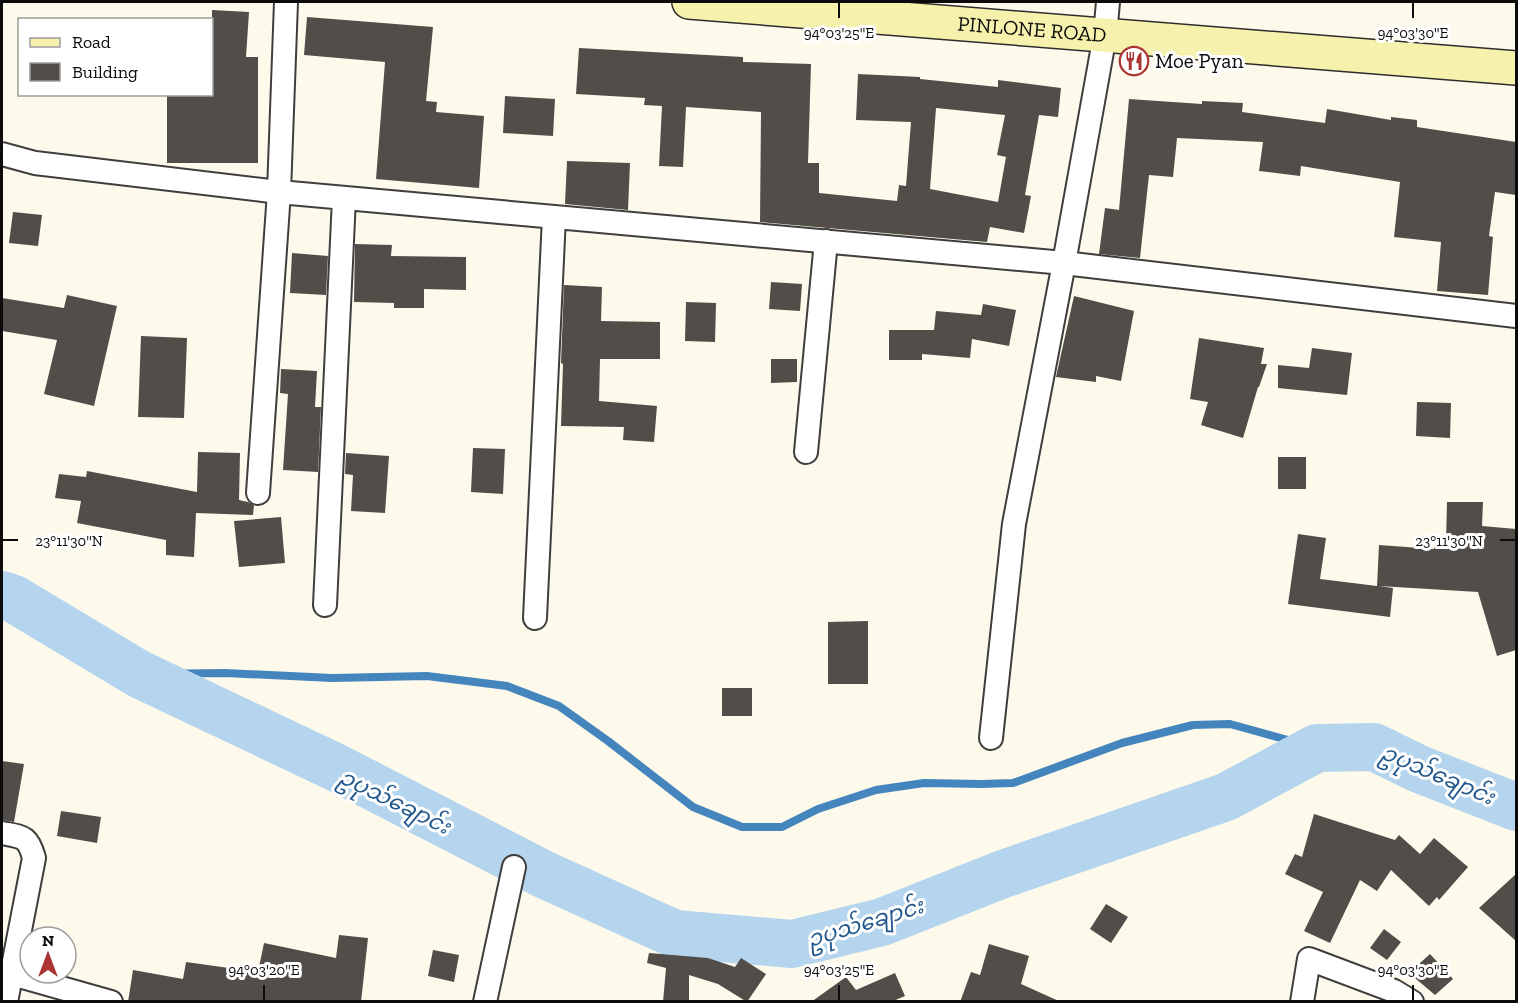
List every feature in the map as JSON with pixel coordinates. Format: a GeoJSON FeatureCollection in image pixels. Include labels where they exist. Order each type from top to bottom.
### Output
{"type":"FeatureCollection","features":[{"type":"Feature","properties":{"kind":"street"},"geometry":{"type":"LineString","coordinates":[[258,493],[279,192],[286,2]]}},
{"type":"Feature","properties":{"kind":"street","name":"PINLONE ROAD"},"geometry":{"type":"LineString","coordinates":[[689,2],[834,7],[1105,35],[1516,68]]}},
{"type":"Feature","properties":{"kind":"street"},"geometry":{"type":"LineString","coordinates":[[991,738],[1014,524],[1064,263],[1105,35],[1108,2]]}},
{"type":"Feature","properties":{"kind":"street"},"geometry":{"type":"LineString","coordinates":[[2,154],[35,163],[279,192],[1064,263],[1516,316]]}},
{"type":"Feature","properties":{"kind":"street"},"geometry":{"type":"LineString","coordinates":[[325,605],[345,198]]}},
{"type":"Feature","properties":{"kind":"street"},"geometry":{"type":"LineString","coordinates":[[535,618],[554,217]]}},
{"type":"Feature","properties":{"kind":"street"},"geometry":{"type":"LineString","coordinates":[[807,452],[826,241]]}},
{"type":"Feature","properties":{"kind":"street"},"geometry":{"type":"LineString","coordinates":[[2,833],[20,837],[30,844],[34,858],[6,1002]]}},
{"type":"Feature","properties":{"kind":"street"},"geometry":{"type":"LineString","coordinates":[[485,1002],[514,867]]}},
{"type":"Feature","properties":{"kind":"street"},"geometry":{"type":"LineString","coordinates":[[1302,1002],[1309,958],[1394,991],[1412,1002]]}},
{"type":"Feature","properties":{"kind":"street"},"geometry":{"type":"LineString","coordinates":[[12,974],[111,1002]]}},
{"type":"Feature","properties":{"kind":"building"},"geometry":{"type":"Polygon","coordinates":[[[212,10],[249,12],[246,57],[258,57],[258,163],[167,163],[167,96],[213,96],[212,10]]]}},
{"type":"Feature","properties":{"kind":"building"},"geometry":{"type":"Polygon","coordinates":[[[307,17],[433,27],[426,101],[437,102],[436,112],[484,116],[479,188],[376,179],[385,62],[304,55],[307,17]]]}},
{"type":"Feature","properties":{"kind":"building"},"geometry":{"type":"Polygon","coordinates":[[[579,48],[743,57],[743,62],[811,64],[808,163],[819,163],[819,193],[897,201],[899,185],[906,186],[911,122],[856,120],[858,74],[920,77],[920,79],[998,87],[998,80],[1061,88],[1058,117],[1039,115],[1025,195],[1031,196],[1024,233],[990,227],[987,242],[760,222],[761,112],[686,107],[683,167],[659,166],[662,106],[644,105],[645,98],[576,94],[579,48]],[[936,108],[930,189],[998,202],[1006,157],[997,155],[1005,115],[936,108]]]}},
{"type":"Feature","properties":{"kind":"building"},"geometry":{"type":"Polygon","coordinates":[[[505,96],[555,99],[553,136],[503,133],[505,96]]]}},
{"type":"Feature","properties":{"kind":"building"},"geometry":{"type":"Polygon","coordinates":[[[1129,99],[1202,104],[1202,101],[1243,103],[1242,112],[1325,123],[1327,109],[1391,120],[1391,117],[1417,120],[1417,127],[1516,142],[1516,195],[1495,192],[1489,236],[1493,237],[1488,295],[1437,291],[1441,242],[1394,237],[1400,182],[1301,166],[1300,176],[1259,171],[1263,142],[1177,138],[1173,177],[1149,175],[1140,258],[1099,254],[1105,208],[1119,210],[1129,99]]]}},
{"type":"Feature","properties":{"kind":"building"},"geometry":{"type":"Polygon","coordinates":[[[567,161],[630,163],[628,210],[565,204],[567,161]]]}},
{"type":"Feature","properties":{"kind":"building"},"geometry":{"type":"Polygon","coordinates":[[[13,212],[42,215],[38,246],[9,243],[13,212]]]}},
{"type":"Feature","properties":{"kind":"building"},"geometry":{"type":"Polygon","coordinates":[[[355,244],[392,245],[391,256],[466,257],[466,290],[424,289],[424,308],[394,308],[394,303],[354,302],[355,244]]]}},
{"type":"Feature","properties":{"kind":"building"},"geometry":{"type":"Polygon","coordinates":[[[292,253],[328,256],[326,295],[290,293],[292,253]]]}},
{"type":"Feature","properties":{"kind":"building"},"geometry":{"type":"Polygon","coordinates":[[[771,282],[802,284],[800,311],[769,309],[771,282]]]}},
{"type":"Feature","properties":{"kind":"building"},"geometry":{"type":"Polygon","coordinates":[[[564,285],[602,287],[601,321],[660,322],[660,359],[600,359],[599,401],[657,406],[654,442],[623,440],[624,427],[561,426],[564,285]]]}},
{"type":"Feature","properties":{"kind":"building"},"geometry":{"type":"Polygon","coordinates":[[[67,295],[117,306],[94,406],[44,394],[57,340],[2,331],[2,298],[64,308],[67,295]]]}},
{"type":"Feature","properties":{"kind":"building"},"geometry":{"type":"Polygon","coordinates":[[[1074,296],[1134,311],[1121,381],[1096,376],[1096,382],[1056,377],[1074,296]]]}},
{"type":"Feature","properties":{"kind":"building"},"geometry":{"type":"Polygon","coordinates":[[[686,302],[716,303],[715,342],[685,341],[686,302]]]}},
{"type":"Feature","properties":{"kind":"building"},"geometry":{"type":"Polygon","coordinates":[[[983,304],[1016,310],[1009,346],[972,339],[970,358],[922,354],[922,360],[889,360],[889,330],[934,330],[936,311],[981,315],[983,304]]]}},
{"type":"Feature","properties":{"kind":"building"},"geometry":{"type":"Polygon","coordinates":[[[141,336],[187,338],[184,418],[138,417],[141,336]]]}},
{"type":"Feature","properties":{"kind":"building"},"geometry":{"type":"Polygon","coordinates":[[[1199,338],[1264,348],[1261,364],[1267,364],[1243,438],[1201,425],[1208,402],[1190,399],[1199,338]]]}},
{"type":"Feature","properties":{"kind":"building"},"geometry":{"type":"Polygon","coordinates":[[[1312,348],[1352,353],[1347,395],[1278,388],[1278,365],[1309,368],[1312,348]]]}},
{"type":"Feature","properties":{"kind":"building"},"geometry":{"type":"Polygon","coordinates":[[[771,359],[797,359],[797,382],[771,383],[771,359]]]}},
{"type":"Feature","properties":{"kind":"building"},"geometry":{"type":"Polygon","coordinates":[[[281,369],[317,371],[315,407],[321,407],[318,472],[283,470],[288,394],[280,393],[281,369]]]}},
{"type":"Feature","properties":{"kind":"building"},"geometry":{"type":"Polygon","coordinates":[[[1417,402],[1451,403],[1450,438],[1416,436],[1417,402]]]}},
{"type":"Feature","properties":{"kind":"building"},"geometry":{"type":"Polygon","coordinates":[[[473,448],[505,449],[503,494],[471,492],[473,448]]]}},
{"type":"Feature","properties":{"kind":"building"},"geometry":{"type":"Polygon","coordinates":[[[198,452],[240,453],[239,500],[254,505],[253,515],[196,513],[194,557],[166,555],[166,540],[77,523],[81,501],[55,498],[59,474],[86,477],[87,471],[197,492],[198,452]]]}},
{"type":"Feature","properties":{"kind":"building"},"geometry":{"type":"Polygon","coordinates":[[[346,453],[389,456],[385,513],[351,511],[353,475],[345,474],[346,453]]]}},
{"type":"Feature","properties":{"kind":"building"},"geometry":{"type":"Polygon","coordinates":[[[1278,457],[1306,457],[1306,489],[1278,489],[1278,457]]]}},
{"type":"Feature","properties":{"kind":"building"},"geometry":{"type":"Polygon","coordinates":[[[1447,502],[1483,502],[1482,526],[1516,529],[1516,650],[1497,656],[1478,592],[1379,586],[1393,588],[1390,617],[1288,604],[1298,534],[1326,538],[1320,579],[1377,586],[1379,545],[1434,549],[1435,542],[1446,543],[1447,502]]]}},
{"type":"Feature","properties":{"kind":"building"},"geometry":{"type":"Polygon","coordinates":[[[281,517],[285,563],[239,567],[234,521],[281,517]]]}},
{"type":"Feature","properties":{"kind":"building"},"geometry":{"type":"Polygon","coordinates":[[[868,621],[868,684],[828,684],[828,622],[868,621]]]}},
{"type":"Feature","properties":{"kind":"building"},"geometry":{"type":"Polygon","coordinates":[[[722,688],[752,688],[752,716],[722,716],[722,688]]]}},
{"type":"Feature","properties":{"kind":"building"},"geometry":{"type":"Polygon","coordinates":[[[2,761],[24,764],[14,822],[2,820],[2,761]]]}},
{"type":"Feature","properties":{"kind":"building"},"geometry":{"type":"Polygon","coordinates":[[[61,811],[101,817],[97,843],[57,836],[61,811]]]}},
{"type":"Feature","properties":{"kind":"building"},"geometry":{"type":"Polygon","coordinates":[[[1314,814],[1395,840],[1399,835],[1420,854],[1434,838],[1468,867],[1439,900],[1437,897],[1429,906],[1391,870],[1377,891],[1360,880],[1330,943],[1304,931],[1323,892],[1285,874],[1295,854],[1302,857],[1314,814]]]}},
{"type":"Feature","properties":{"kind":"building"},"geometry":{"type":"Polygon","coordinates":[[[1516,874],[1516,941],[1479,908],[1516,874]]]}},
{"type":"Feature","properties":{"kind":"building"},"geometry":{"type":"Polygon","coordinates":[[[1106,904],[1128,917],[1111,943],[1090,929],[1106,904]]]}},
{"type":"Feature","properties":{"kind":"building"},"geometry":{"type":"Polygon","coordinates":[[[1384,929],[1401,942],[1387,960],[1370,948],[1384,929]]]}},
{"type":"Feature","properties":{"kind":"building"},"geometry":{"type":"Polygon","coordinates":[[[339,935],[368,938],[361,1002],[128,1002],[133,970],[183,979],[186,962],[258,972],[264,943],[336,958],[339,935]]]}},
{"type":"Feature","properties":{"kind":"building"},"geometry":{"type":"Polygon","coordinates":[[[989,944],[1029,956],[1021,984],[1061,1002],[960,1002],[971,972],[980,975],[989,944]]]}},
{"type":"Feature","properties":{"kind":"building"},"geometry":{"type":"Polygon","coordinates":[[[433,950],[459,955],[454,982],[428,976],[433,950]]]}},
{"type":"Feature","properties":{"kind":"building"},"geometry":{"type":"Polygon","coordinates":[[[649,953],[708,958],[735,967],[741,958],[766,974],[747,1002],[718,984],[689,975],[689,1002],[663,1002],[666,968],[647,963],[649,953]]]}},
{"type":"Feature","properties":{"kind":"building"},"geometry":{"type":"Polygon","coordinates":[[[1430,954],[1453,979],[1435,995],[1409,973],[1430,954]]]}},
{"type":"Feature","properties":{"kind":"building"},"geometry":{"type":"Polygon","coordinates":[[[895,973],[905,996],[891,1002],[811,1002],[846,977],[856,990],[895,973]]]}},
{"type":"Feature","properties":{"kind":"waterway","name":"ဥပုသ်ချောင်း"},"geometry":{"type":"LineString","coordinates":[[2,595],[14,599],[139,674],[337,768],[543,874],[675,934],[792,944],[882,922],[1003,874],[1226,797],[1317,748],[1374,747],[1419,769],[1516,807]]}},
{"type":"Feature","properties":{"kind":"waterway"},"geometry":{"type":"LineString","coordinates":[[139,674],[225,673],[332,678],[427,676],[507,686],[559,706],[693,807],[742,827],[782,827],[818,809],[876,790],[924,783],[1013,783],[1122,743],[1193,725],[1230,724],[1317,748]]}},
{"type":"Feature","properties":{"kind":"place","name":"Moe Pyan"},"geometry":{"type":"Point","coordinates":[1134,61]}}]}
